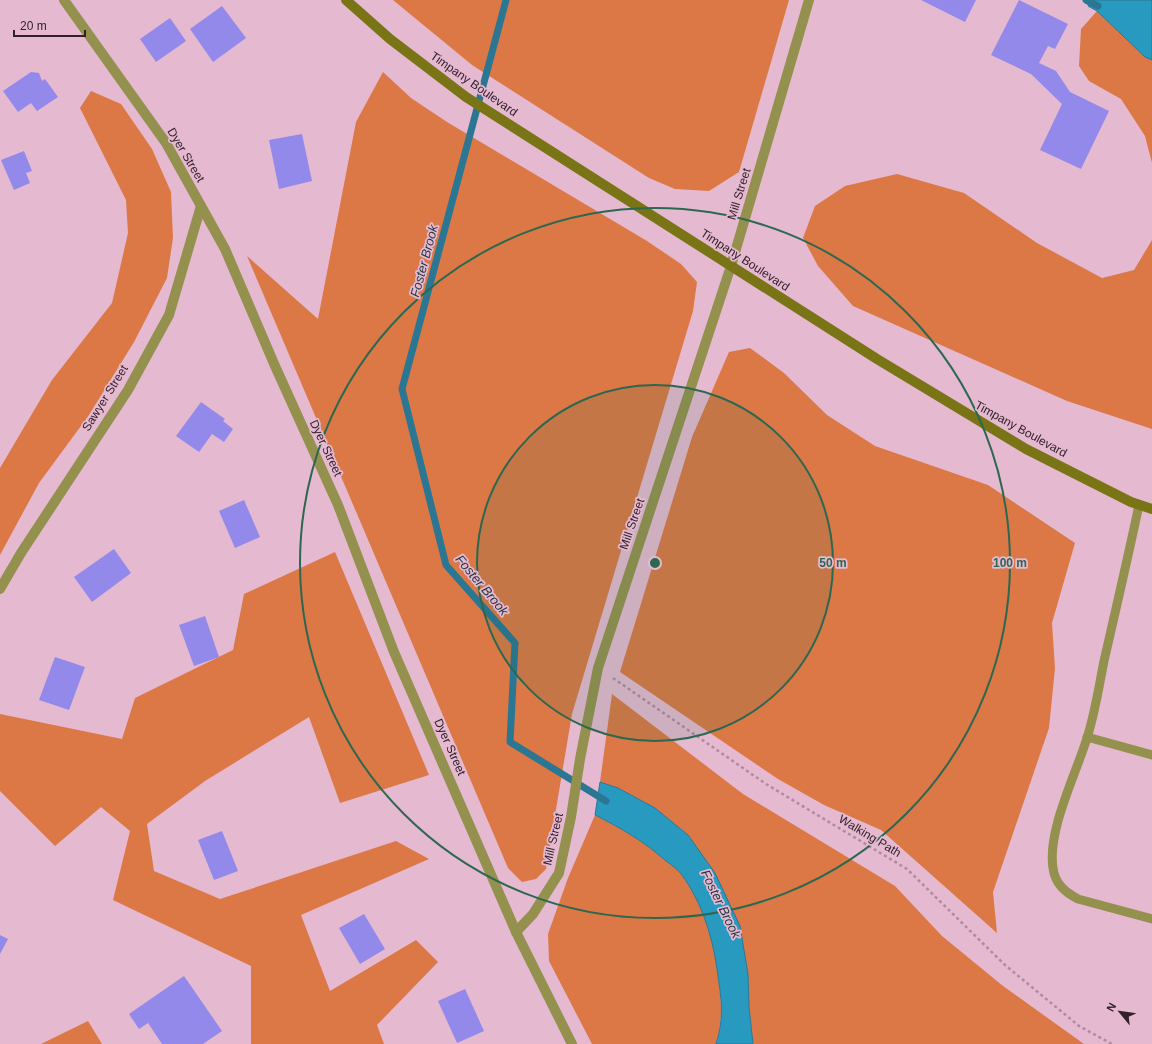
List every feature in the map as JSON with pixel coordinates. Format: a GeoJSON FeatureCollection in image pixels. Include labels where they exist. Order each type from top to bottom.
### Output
{"type":"FeatureCollection","features":[{"type":"Feature","properties":{"kind":"main road","name":"Timpany Boulevard"},"geometry":{"type":"LineString","coordinates":[[346,0],[390,39],[466,97],[877,359],[1026,449],[1140,505],[1152,509]]}},
{"type":"Feature","properties":{"kind":"street","name":"Dyer Street"},"geometry":{"type":"LineString","coordinates":[[64,0],[166,144],[225,249],[275,366],[338,505],[394,652],[516,932]]}},
{"type":"Feature","properties":{"kind":"street","name":"Mill Street"},"geometry":{"type":"LineString","coordinates":[[516,932],[534,914],[559,873],[572,817],[580,759],[598,668],[731,266],[809,0]]}},
{"type":"Feature","properties":{"kind":"street","name":"Sawyer Street"},"geometry":{"type":"LineString","coordinates":[[0,589],[21,553],[128,390],[169,315],[201,206]]}},
{"type":"Feature","properties":{"kind":"street"},"geometry":{"type":"LineString","coordinates":[[516,932],[572,1044]]}},
{"type":"Feature","properties":{"kind":"lane"},"geometry":{"type":"LineString","coordinates":[[1140,505],[1087,737],[1056,829],[1052,850],[1052,868],[1055,878],[1060,886],[1078,899],[1152,919]]}},
{"type":"Feature","properties":{"kind":"lane"},"geometry":{"type":"LineString","coordinates":[[1087,737],[1152,755]]}},
{"type":"Feature","properties":{"kind":"path","name":"Walking Path"},"geometry":{"type":"LineString","coordinates":[[598,668],[766,784],[907,869],[1004,965],[1079,1026],[1112,1044]]}},
{"type":"Feature","properties":{"kind":"shaded area"},"geometry":{"type":"Polygon","coordinates":[[[393,0],[789,0],[739,172],[709,191],[675,189],[649,178],[472,65],[393,0]]]}},
{"type":"Feature","properties":{"kind":"shaded area"},"geometry":{"type":"Polygon","coordinates":[[[1097,11],[1145,57],[1152,60],[1152,163],[1145,136],[1121,99],[1089,81],[1079,66],[1081,29],[1097,11]]]}},
{"type":"Feature","properties":{"kind":"shaded area"},"geometry":{"type":"Polygon","coordinates":[[[383,72],[411,98],[447,122],[647,241],[681,264],[697,282],[693,311],[572,714],[546,869],[536,879],[522,882],[508,868],[247,256],[318,319],[356,122],[383,72]]]}},
{"type":"Feature","properties":{"kind":"shaded area"},"geometry":{"type":"Polygon","coordinates":[[[91,91],[121,104],[152,149],[171,192],[173,238],[167,278],[134,342],[89,415],[39,483],[0,555],[0,468],[52,380],[112,303],[128,233],[126,200],[80,108],[91,91]]]}},
{"type":"Feature","properties":{"kind":"shaded area"},"geometry":{"type":"Polygon","coordinates":[[[897,174],[964,193],[1037,243],[1102,278],[1134,270],[1152,240],[1152,429],[1067,401],[853,306],[818,266],[803,238],[815,206],[845,186],[897,174]]]}},
{"type":"Feature","properties":{"kind":"shaded area"},"geometry":{"type":"Polygon","coordinates":[[[750,348],[784,373],[827,415],[875,446],[988,485],[1075,543],[1052,623],[1055,668],[1049,728],[993,892],[997,933],[881,830],[824,805],[778,779],[620,672],[692,437],[729,352],[750,348]]]}},
{"type":"Feature","properties":{"kind":"shaded area"},"geometry":{"type":"Polygon","coordinates":[[[335,552],[429,775],[340,803],[309,717],[205,781],[147,824],[154,871],[220,899],[396,841],[429,859],[301,915],[330,991],[416,940],[438,962],[377,1025],[384,1044],[251,1044],[251,966],[113,900],[130,831],[101,807],[55,846],[0,791],[0,714],[122,739],[135,698],[233,650],[244,594],[335,552]]]}},
{"type":"Feature","properties":{"kind":"shaded area"},"geometry":{"type":"Polygon","coordinates":[[[612,694],[743,794],[895,886],[942,936],[1003,986],[1084,1044],[753,1044],[749,1007],[748,974],[688,835],[655,808],[618,788],[600,782],[612,694]]]}},
{"type":"Feature","properties":{"kind":"shaded area"},"geometry":{"type":"Polygon","coordinates":[[[595,815],[614,825],[650,848],[679,871],[701,908],[715,956],[721,998],[719,1034],[716,1044],[592,1044],[549,961],[548,934],[568,878],[595,815]]]}},
{"type":"Feature","properties":{"kind":"shaded area"},"geometry":{"type":"Polygon","coordinates":[[[88,1021],[102,1044],[41,1044],[88,1021]]]}},
{"type":"Feature","properties":{"kind":"water"},"geometry":{"type":"Polygon","coordinates":[[[1090,0],[1152,0],[1152,60],[1145,57],[1097,11],[1088,6],[1090,0]]]}},
{"type":"Feature","properties":{"kind":"water"},"geometry":{"type":"Polygon","coordinates":[[[600,782],[618,788],[655,808],[688,835],[715,873],[740,926],[748,974],[749,1007],[753,1044],[716,1044],[721,1024],[720,989],[715,956],[701,908],[682,875],[675,868],[650,848],[623,830],[595,815],[600,782]]]}},
{"type":"Feature","properties":{"kind":"building"},"geometry":{"type":"Polygon","coordinates":[[[921,0],[976,0],[965,22],[921,0]]]}},
{"type":"Feature","properties":{"kind":"building"},"geometry":{"type":"Polygon","coordinates":[[[1019,0],[1068,24],[1055,49],[1048,46],[1039,63],[1056,71],[1070,92],[1109,111],[1081,169],[1040,150],[1062,104],[1031,74],[991,55],[1019,0]]]}},
{"type":"Feature","properties":{"kind":"building"},"geometry":{"type":"Polygon","coordinates":[[[222,6],[246,38],[213,62],[190,29],[222,6]]]}},
{"type":"Feature","properties":{"kind":"building"},"geometry":{"type":"Polygon","coordinates":[[[170,18],[186,41],[156,62],[140,39],[170,18]]]}},
{"type":"Feature","properties":{"kind":"building"},"geometry":{"type":"Polygon","coordinates":[[[31,72],[39,73],[42,81],[45,79],[58,97],[37,111],[31,103],[18,112],[3,91],[31,72]]]}},
{"type":"Feature","properties":{"kind":"building"},"geometry":{"type":"Polygon","coordinates":[[[302,134],[312,181],[279,189],[269,140],[302,134]]]}},
{"type":"Feature","properties":{"kind":"building"},"geometry":{"type":"Polygon","coordinates":[[[24,151],[32,171],[26,173],[30,183],[14,190],[1,160],[24,151]]]}},
{"type":"Feature","properties":{"kind":"building"},"geometry":{"type":"Polygon","coordinates":[[[201,402],[225,419],[223,421],[233,429],[224,442],[212,434],[199,452],[176,436],[201,402]]]}},
{"type":"Feature","properties":{"kind":"building"},"geometry":{"type":"Polygon","coordinates":[[[244,500],[260,537],[235,548],[219,511],[244,500]]]}},
{"type":"Feature","properties":{"kind":"building"},"geometry":{"type":"Polygon","coordinates":[[[114,549],[131,573],[92,602],[74,577],[114,549]]]}},
{"type":"Feature","properties":{"kind":"building"},"geometry":{"type":"Polygon","coordinates":[[[205,616],[219,657],[194,666],[179,625],[205,616]]]}},
{"type":"Feature","properties":{"kind":"building"},"geometry":{"type":"Polygon","coordinates":[[[55,657],[85,667],[69,710],[39,700],[55,657]]]}},
{"type":"Feature","properties":{"kind":"building"},"geometry":{"type":"Polygon","coordinates":[[[222,831],[238,871],[214,880],[198,840],[222,831]]]}},
{"type":"Feature","properties":{"kind":"building"},"geometry":{"type":"Polygon","coordinates":[[[364,914],[385,949],[360,964],[339,928],[364,914]]]}},
{"type":"Feature","properties":{"kind":"building"},"geometry":{"type":"Polygon","coordinates":[[[0,935],[8,939],[0,954],[0,935]]]}},
{"type":"Feature","properties":{"kind":"building"},"geometry":{"type":"Polygon","coordinates":[[[184,976],[222,1031],[203,1044],[162,1044],[148,1023],[139,1029],[129,1014],[184,976]]]}},
{"type":"Feature","properties":{"kind":"building"},"geometry":{"type":"Polygon","coordinates":[[[465,989],[484,1031],[457,1043],[438,1001],[465,989]]]}},
{"type":"Feature","properties":{"kind":"waterway","name":"Foster Brook"},"geometry":{"type":"LineString","coordinates":[[506,0],[402,389],[446,565],[515,643],[510,742],[606,801]]}},
{"type":"Feature","properties":{"kind":"waterway","name":"Foster Brook"},"geometry":{"type":"LineString","coordinates":[[1086,0],[1098,6]]}}]}
